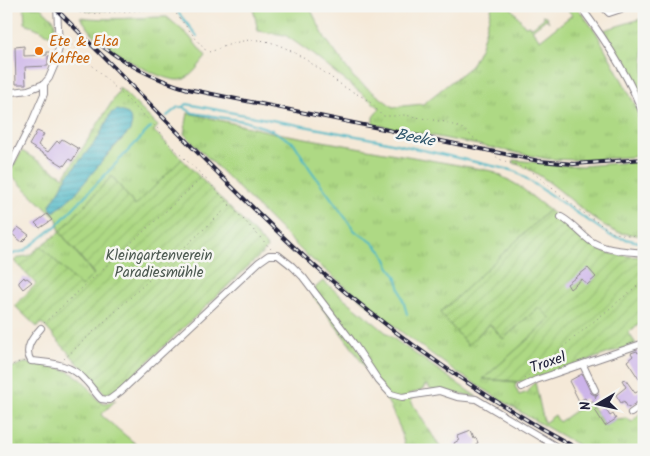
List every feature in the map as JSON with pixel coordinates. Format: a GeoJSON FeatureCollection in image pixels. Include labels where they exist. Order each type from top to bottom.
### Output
{"type":"FeatureCollection","features":[{"type":"Feature","properties":{"kind":"street"},"geometry":{"type":"LineString","coordinates":[[6,93],[28,90],[44,84],[51,75],[57,57],[59,36],[57,6]]}},
{"type":"Feature","properties":{"kind":"street"},"geometry":{"type":"LineString","coordinates":[[590,6],[582,9],[612,54],[644,116]]}},
{"type":"Feature","properties":{"kind":"street"},"geometry":{"type":"LineString","coordinates":[[602,6],[609,13],[630,6]]}},
{"type":"Feature","properties":{"kind":"street"},"geometry":{"type":"LineString","coordinates":[[6,174],[44,94],[44,84]]}},
{"type":"Feature","properties":{"kind":"street"},"geometry":{"type":"LineString","coordinates":[[561,217],[596,244],[609,249],[644,253]]}},
{"type":"Feature","properties":{"kind":"street"},"geometry":{"type":"LineString","coordinates":[[40,328],[28,348],[31,361],[59,365],[72,370],[82,377],[100,399],[106,401],[113,398],[258,262],[273,255],[278,255],[303,277],[354,344],[378,380],[391,394],[402,396],[439,391],[457,397],[476,399],[562,450]]}},
{"type":"Feature","properties":{"kind":"street","name":"Troxel"},"geometry":{"type":"LineString","coordinates":[[522,387],[536,380],[644,343]]}},
{"type":"Feature","properties":{"kind":"street","name":"Troxel"},"geometry":{"type":"LineString","coordinates":[[583,365],[595,390]]}},
{"type":"Feature","properties":{"kind":"street"},"geometry":{"type":"LineString","coordinates":[[631,413],[644,404]]}},
{"type":"Feature","properties":{"kind":"path"},"geometry":{"type":"LineString","coordinates":[[72,6],[80,12],[88,14],[170,8],[204,49],[210,52],[233,42],[247,40],[270,42],[307,60],[324,71],[366,100],[382,116],[404,114],[445,122],[463,129],[500,159],[530,170],[575,207],[613,233],[644,236]]}},
{"type":"Feature","properties":{"kind":"path"},"geometry":{"type":"LineString","coordinates":[[59,36],[76,48],[160,130],[166,141],[203,176],[270,246],[273,255]]}},
{"type":"Feature","properties":{"kind":"path"},"geometry":{"type":"LineString","coordinates":[[40,328],[203,176]]}},
{"type":"Feature","properties":{"kind":"path"},"geometry":{"type":"LineString","coordinates":[[59,365],[230,205]]}},
{"type":"Feature","properties":{"kind":"path"},"geometry":{"type":"LineString","coordinates":[[522,387],[524,379],[637,286],[644,278]]}},
{"type":"Feature","properties":{"kind":"path"},"geometry":{"type":"LineString","coordinates":[[6,371],[15,363],[31,361]]}},
{"type":"Feature","properties":{"kind":"green space"},"geometry":{"type":"Polygon","coordinates":[[[24,6],[39,6],[55,21],[55,37],[25,23],[24,6]]]}},
{"type":"Feature","properties":{"kind":"green space"},"geometry":{"type":"Polygon","coordinates":[[[80,6],[159,6],[88,11],[80,6]]]}},
{"type":"Feature","properties":{"kind":"green space"},"geometry":{"type":"Polygon","coordinates":[[[258,6],[309,6],[325,38],[354,78],[393,107],[423,104],[471,66],[481,46],[492,6],[510,6],[525,26],[529,25],[531,28],[544,18],[542,15],[546,16],[549,22],[546,19],[532,30],[540,40],[572,15],[565,6],[576,6],[596,32],[638,110],[644,139],[644,156],[586,160],[548,159],[373,124],[373,117],[380,108],[285,35],[258,31],[253,8],[258,6]]]}},
{"type":"Feature","properties":{"kind":"green space"},"geometry":{"type":"Polygon","coordinates":[[[80,17],[113,19],[167,17],[188,35],[206,57],[184,79],[176,80],[165,77],[138,65],[102,42],[80,17]]]}},
{"type":"Feature","properties":{"kind":"green space"},"geometry":{"type":"Polygon","coordinates":[[[644,18],[644,105],[604,30],[644,18]]]}},
{"type":"Feature","properties":{"kind":"green space"},"geometry":{"type":"Polygon","coordinates":[[[119,87],[158,126],[154,131],[182,159],[135,206],[112,176],[60,232],[57,219],[9,173],[22,151],[64,177],[119,91],[119,87]],[[111,113],[99,137],[66,178],[50,205],[54,212],[74,192],[130,131],[111,113]]]}},
{"type":"Feature","properties":{"kind":"green space"},"geometry":{"type":"Polygon","coordinates":[[[188,113],[271,132],[492,171],[519,186],[549,210],[441,313],[490,324],[503,339],[540,306],[551,319],[484,379],[517,382],[515,386],[519,395],[528,392],[535,382],[544,423],[555,415],[559,422],[588,402],[605,426],[616,419],[626,418],[632,422],[644,409],[644,450],[587,450],[527,416],[458,373],[404,334],[304,253],[184,134],[188,113]]]}},
{"type":"Feature","properties":{"kind":"green space","name":"Kleingartenverein Paradiesmühle"},"geometry":{"type":"Polygon","coordinates":[[[182,159],[266,245],[267,249],[109,398],[42,323],[37,327],[15,306],[36,284],[14,261],[20,257],[28,256],[41,246],[81,287],[94,274],[60,232],[112,176],[135,206],[182,159]]]}},
{"type":"Feature","properties":{"kind":"green space"},"geometry":{"type":"Polygon","coordinates":[[[514,160],[582,166],[644,161],[644,223],[639,223],[642,236],[612,230],[587,213],[552,184],[514,163],[514,160]]]}},
{"type":"Feature","properties":{"kind":"green space"},"geometry":{"type":"Polygon","coordinates":[[[549,210],[575,234],[597,249],[624,256],[644,257],[644,322],[628,332],[636,344],[524,382],[483,379],[551,319],[539,307],[503,339],[490,324],[468,345],[440,313],[549,210]]]}},
{"type":"Feature","properties":{"kind":"green space"},"geometry":{"type":"Polygon","coordinates":[[[60,232],[94,275],[81,288],[41,246],[60,232]]]}},
{"type":"Feature","properties":{"kind":"green space"},"geometry":{"type":"Polygon","coordinates":[[[323,281],[394,339],[477,397],[431,390],[427,385],[420,391],[410,394],[412,403],[442,450],[406,450],[400,428],[389,404],[353,349],[313,296],[316,287],[323,281]]]}},
{"type":"Feature","properties":{"kind":"green space"},"geometry":{"type":"Polygon","coordinates":[[[24,363],[41,364],[65,370],[80,378],[100,402],[106,403],[116,400],[101,415],[143,450],[6,450],[6,374],[13,367],[24,363]]]}},
{"type":"Feature","properties":{"kind":"water"},"geometry":{"type":"Polygon","coordinates":[[[118,110],[128,114],[132,122],[130,131],[113,148],[75,194],[54,212],[51,210],[50,205],[66,178],[99,137],[111,113],[118,110]]]}},
{"type":"Feature","properties":{"kind":"building"},"geometry":{"type":"Polygon","coordinates":[[[24,46],[24,56],[47,55],[47,52],[53,52],[52,56],[48,56],[48,66],[25,67],[26,84],[16,84],[15,47],[24,46]]]}},
{"type":"Feature","properties":{"kind":"building"},"geometry":{"type":"Polygon","coordinates":[[[37,131],[44,134],[38,145],[48,152],[57,141],[59,143],[62,139],[79,149],[72,161],[69,159],[64,166],[29,145],[37,131]]]}},
{"type":"Feature","properties":{"kind":"building"},"geometry":{"type":"Polygon","coordinates":[[[47,214],[52,220],[40,228],[35,223],[47,214]]]}},
{"type":"Feature","properties":{"kind":"building"},"geometry":{"type":"Polygon","coordinates":[[[18,227],[29,235],[22,242],[12,234],[18,227]]]}},
{"type":"Feature","properties":{"kind":"building"},"geometry":{"type":"Polygon","coordinates":[[[588,268],[596,277],[587,285],[582,279],[570,289],[567,284],[588,268]]]}},
{"type":"Feature","properties":{"kind":"building"},"geometry":{"type":"Polygon","coordinates":[[[24,277],[32,282],[23,289],[19,282],[24,277]]]}},
{"type":"Feature","properties":{"kind":"building"},"geometry":{"type":"Polygon","coordinates":[[[644,350],[644,376],[639,379],[627,361],[633,356],[631,353],[637,351],[638,353],[644,350]]]}},
{"type":"Feature","properties":{"kind":"building"},"geometry":{"type":"Polygon","coordinates":[[[582,374],[591,393],[594,395],[599,394],[589,404],[585,398],[579,401],[569,381],[582,374]]]}},
{"type":"Feature","properties":{"kind":"building"},"geometry":{"type":"Polygon","coordinates":[[[625,379],[635,393],[644,389],[644,398],[628,408],[624,401],[621,403],[616,395],[626,387],[622,380],[625,379]]]}},
{"type":"Feature","properties":{"kind":"building"},"geometry":{"type":"Polygon","coordinates":[[[603,405],[610,416],[613,414],[616,419],[605,426],[595,410],[603,405]]]}},
{"type":"Feature","properties":{"kind":"building"},"geometry":{"type":"Polygon","coordinates":[[[471,431],[478,443],[476,444],[478,450],[457,450],[454,443],[459,440],[458,436],[471,431]]]}},
{"type":"Feature","properties":{"kind":"waterway"},"geometry":{"type":"LineString","coordinates":[[173,6],[197,36]]}},
{"type":"Feature","properties":{"kind":"waterway","name":"Beeke"},"geometry":{"type":"LineString","coordinates":[[167,116],[178,107],[183,107],[187,104],[383,141],[515,171],[611,236],[644,243]]}},
{"type":"Feature","properties":{"kind":"waterway"},"geometry":{"type":"LineString","coordinates":[[183,107],[193,113],[244,121],[272,130],[294,143],[310,169],[355,231],[372,242],[383,253],[396,276],[407,314]]}},
{"type":"Feature","properties":{"kind":"waterway","name":"Beeke"},"geometry":{"type":"LineString","coordinates":[[6,258],[24,251],[56,226],[151,127]]}},
{"type":"Feature","properties":{"kind":"railway"},"geometry":{"type":"LineString","coordinates":[[53,6],[247,202],[325,275],[385,324],[480,391],[580,450]]}},
{"type":"Feature","properties":{"kind":"railway"},"geometry":{"type":"LineString","coordinates":[[96,41],[117,57],[140,70],[163,81],[188,89],[539,161],[574,164],[644,159]]}},
{"type":"Feature","properties":{"kind":"place","name":"Ete & Elsa Kaffee"},"geometry":{"type":"Point","coordinates":[39,51]}}]}
